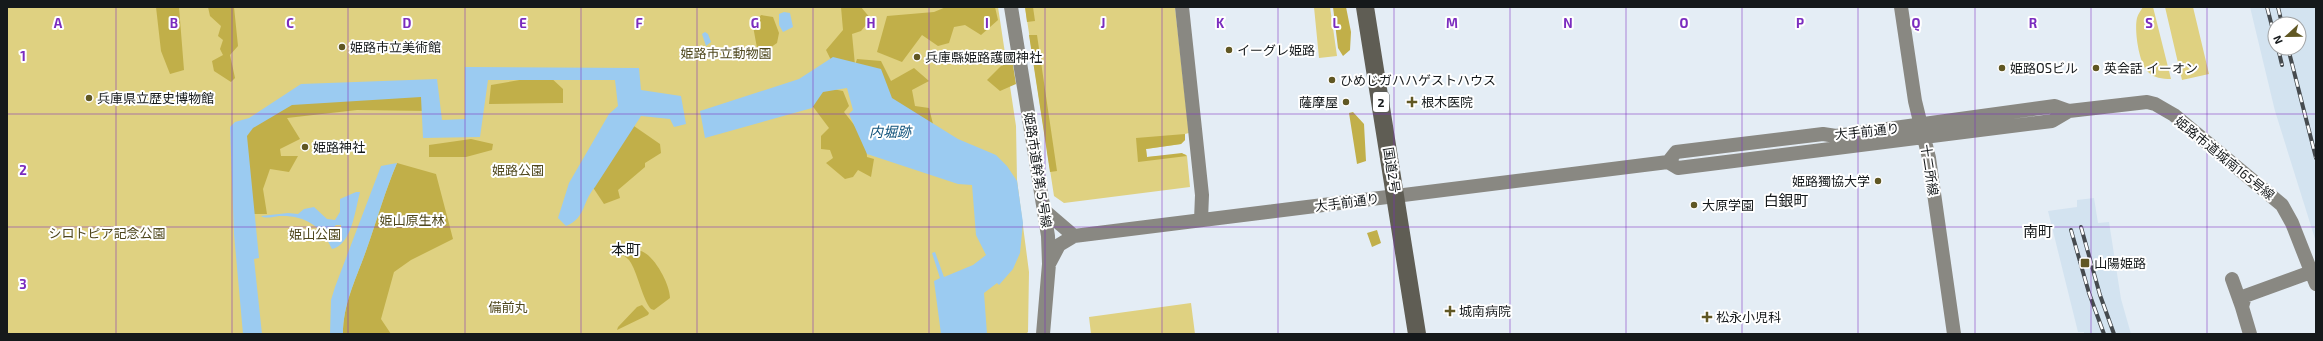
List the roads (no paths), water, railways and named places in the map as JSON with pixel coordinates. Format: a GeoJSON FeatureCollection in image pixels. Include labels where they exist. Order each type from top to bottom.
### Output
{"type":"FeatureCollection","features":[{"type":"Feature","properties":{"kind":"highway","name":"国道2号"},"geometry":{"type":"LineString","coordinates":[[1365,7],[1417,334]]}},
{"type":"Feature","properties":{"kind":"street","name":"姫路市道幹第５号線"},"geometry":{"type":"LineString","coordinates":[[1011,7],[1046,212],[1049,264],[1043,334]]}},
{"type":"Feature","properties":{"kind":"street"},"geometry":{"type":"LineString","coordinates":[[1182,7],[1202,195],[1201,220]]}},
{"type":"Feature","properties":{"kind":"street","name":"十二所線"},"geometry":{"type":"LineString","coordinates":[[1901,7],[1915,101],[1925,138],[1954,334]]}},
{"type":"Feature","properties":{"kind":"street","name":"大手前通り"},"geometry":{"type":"LineString","coordinates":[[1668,162],[1676,152],[1811,135],[1841,136],[2055,106],[2069,111],[2147,102],[2164,109]]}},
{"type":"Feature","properties":{"kind":"street","name":"姫路市道城南165号線"},"geometry":{"type":"LineString","coordinates":[[2164,109],[2275,198],[2284,208],[2292,223],[2313,278]]}},
{"type":"Feature","properties":{"kind":"street","name":"大手前通り"},"geometry":{"type":"LineString","coordinates":[[1074,236],[1668,162],[1678,168],[1925,138],[2052,122],[2069,111]]}},
{"type":"Feature","properties":{"kind":"street"},"geometry":{"type":"LineString","coordinates":[[1046,212],[1074,236],[1055,250],[1049,264]]}},
{"type":"Feature","properties":{"kind":"street"},"geometry":{"type":"LineString","coordinates":[[2242,307],[2243,298],[2250,292],[2313,278]]}},
{"type":"Feature","properties":{"kind":"street"},"geometry":{"type":"LineString","coordinates":[[2232,279],[2250,334]]}},
{"type":"Feature","properties":{"kind":"water"},"geometry":{"type":"Polygon","coordinates":[[[784,12],[790,13],[793,27],[783,32],[779,25],[779,14],[784,12]]]}},
{"type":"Feature","properties":{"kind":"water"},"geometry":{"type":"Polygon","coordinates":[[[705,32],[708,34],[711,42],[706,46],[702,34],[705,32]]]}},
{"type":"Feature","properties":{"kind":"water","name":"内堀跡"},"geometry":{"type":"Polygon","coordinates":[[[833,57],[881,69],[892,98],[958,139],[996,155],[1007,166],[1017,181],[1023,223],[1020,253],[1013,269],[999,285],[997,283],[984,293],[987,334],[941,334],[934,281],[940,278],[932,253],[935,252],[944,277],[973,265],[986,255],[976,235],[972,185],[958,184],[867,154],[849,114],[853,110],[847,88],[823,92],[812,108],[705,138],[700,111],[799,79],[833,57]]]}},
{"type":"Feature","properties":{"kind":"water"},"geometry":{"type":"Polygon","coordinates":[[[465,67],[639,68],[641,90],[681,96],[686,124],[674,127],[670,119],[641,116],[591,193],[581,214],[572,223],[566,226],[558,218],[569,183],[609,114],[618,106],[615,80],[488,80],[480,137],[423,138],[421,97],[292,105],[253,128],[247,136],[259,258],[254,259],[262,334],[243,334],[234,234],[230,127],[235,122],[249,118],[301,84],[437,79],[442,120],[465,119],[465,67]]]}},
{"type":"Feature","properties":{"kind":"water"},"geometry":{"type":"Polygon","coordinates":[[[397,163],[351,290],[345,312],[343,334],[330,334],[331,300],[381,166],[397,163]]]}},
{"type":"Feature","properties":{"kind":"water"},"geometry":{"type":"Polygon","coordinates":[[[356,192],[360,192],[354,219],[348,235],[344,241],[332,249],[323,234],[311,223],[296,217],[279,216],[267,218],[261,216],[288,213],[298,214],[304,209],[314,207],[327,219],[335,220],[340,212],[340,199],[356,192]],[[336,225],[329,232],[332,237],[338,239],[341,237],[341,225],[336,225]]]}},
{"type":"Feature","properties":{"kind":"railway"},"geometry":{"type":"LineString","coordinates":[[2267,7],[2269,16]]}},
{"type":"Feature","properties":{"kind":"railway"},"geometry":{"type":"LineString","coordinates":[[2278,7],[2280,16]]}},
{"type":"Feature","properties":{"kind":"railway"},"geometry":{"type":"LineString","coordinates":[[2280,56],[2282,65]]}},
{"type":"Feature","properties":{"kind":"railway"},"geometry":{"type":"LineString","coordinates":[[2290,56],[2316,158]]}},
{"type":"Feature","properties":{"kind":"railway"},"geometry":{"type":"LineString","coordinates":[[2081,227],[2100,295],[2114,334]]}},
{"type":"Feature","properties":{"kind":"railway"},"geometry":{"type":"LineString","coordinates":[[2071,230],[2089,293],[2104,334]]}},
{"type":"Feature","properties":{"kind":"place","name":"姫路市立美術館"},"geometry":{"type":"Point","coordinates":[342,47]}},
{"type":"Feature","properties":{"kind":"place","name":"イーグレ姫路"},"geometry":{"type":"Point","coordinates":[1229,50]}},
{"type":"Feature","properties":{"kind":"place","name":"兵庫縣姫路護國神社"},"geometry":{"type":"Point","coordinates":[917,57]}},
{"type":"Feature","properties":{"kind":"place","name":"姫路OSビル"},"geometry":{"type":"Point","coordinates":[2002,68]}},
{"type":"Feature","properties":{"kind":"place","name":"英会話 イーオン"},"geometry":{"type":"Point","coordinates":[2096,68]}},
{"type":"Feature","properties":{"kind":"place","name":"ひめじガハハゲストハウス"},"geometry":{"type":"Point","coordinates":[1332,80]}},
{"type":"Feature","properties":{"kind":"place","name":"兵庫県立歴史博物館"},"geometry":{"type":"Point","coordinates":[89,98]}},
{"type":"Feature","properties":{"kind":"place","name":"薩摩屋"},"geometry":{"type":"Point","coordinates":[1346,102]}},
{"type":"Feature","properties":{"kind":"place","name":"根木医院"},"geometry":{"type":"Point","coordinates":[1412,102]}},
{"type":"Feature","properties":{"kind":"place","name":"姫路神社"},"geometry":{"type":"Point","coordinates":[305,147]}},
{"type":"Feature","properties":{"kind":"place","name":"姫路獨協大学"},"geometry":{"type":"Point","coordinates":[1878,181]}},
{"type":"Feature","properties":{"kind":"place","name":"大原学園"},"geometry":{"type":"Point","coordinates":[1694,205]}},
{"type":"Feature","properties":{"kind":"place","name":"山陽姫路"},"geometry":{"type":"Point","coordinates":[2085,263]}},
{"type":"Feature","properties":{"kind":"place","name":"城南病院"},"geometry":{"type":"Point","coordinates":[1450,311]}},
{"type":"Feature","properties":{"kind":"place","name":"松永小児科"},"geometry":{"type":"Point","coordinates":[1707,317]}},
{"type":"Feature","properties":{"kind":"district","name":"白銀町"},"geometry":{"type":"Point","coordinates":[1786,200]}},
{"type":"Feature","properties":{"kind":"district","name":"南町"},"geometry":{"type":"Point","coordinates":[2038,231]}},
{"type":"Feature","properties":{"kind":"district","name":"本町"},"geometry":{"type":"Point","coordinates":[626,249]}},
{"type":"Feature","properties":{"kind":"park label","name":"姫路市立動物園"},"geometry":{"type":"Point","coordinates":[726,53]}},
{"type":"Feature","properties":{"kind":"park label","name":"姫路公園"},"geometry":{"type":"Point","coordinates":[518,170]}},
{"type":"Feature","properties":{"kind":"park label","name":"姫山原生林"},"geometry":{"type":"Point","coordinates":[412,220]}},
{"type":"Feature","properties":{"kind":"park label","name":"シロトピア記念公園"},"geometry":{"type":"Point","coordinates":[107,233]}},
{"type":"Feature","properties":{"kind":"park label","name":"姫山公園"},"geometry":{"type":"Point","coordinates":[315,234]}},
{"type":"Feature","properties":{"kind":"park label","name":"備前丸"},"geometry":{"type":"Point","coordinates":[508,307]}}]}
